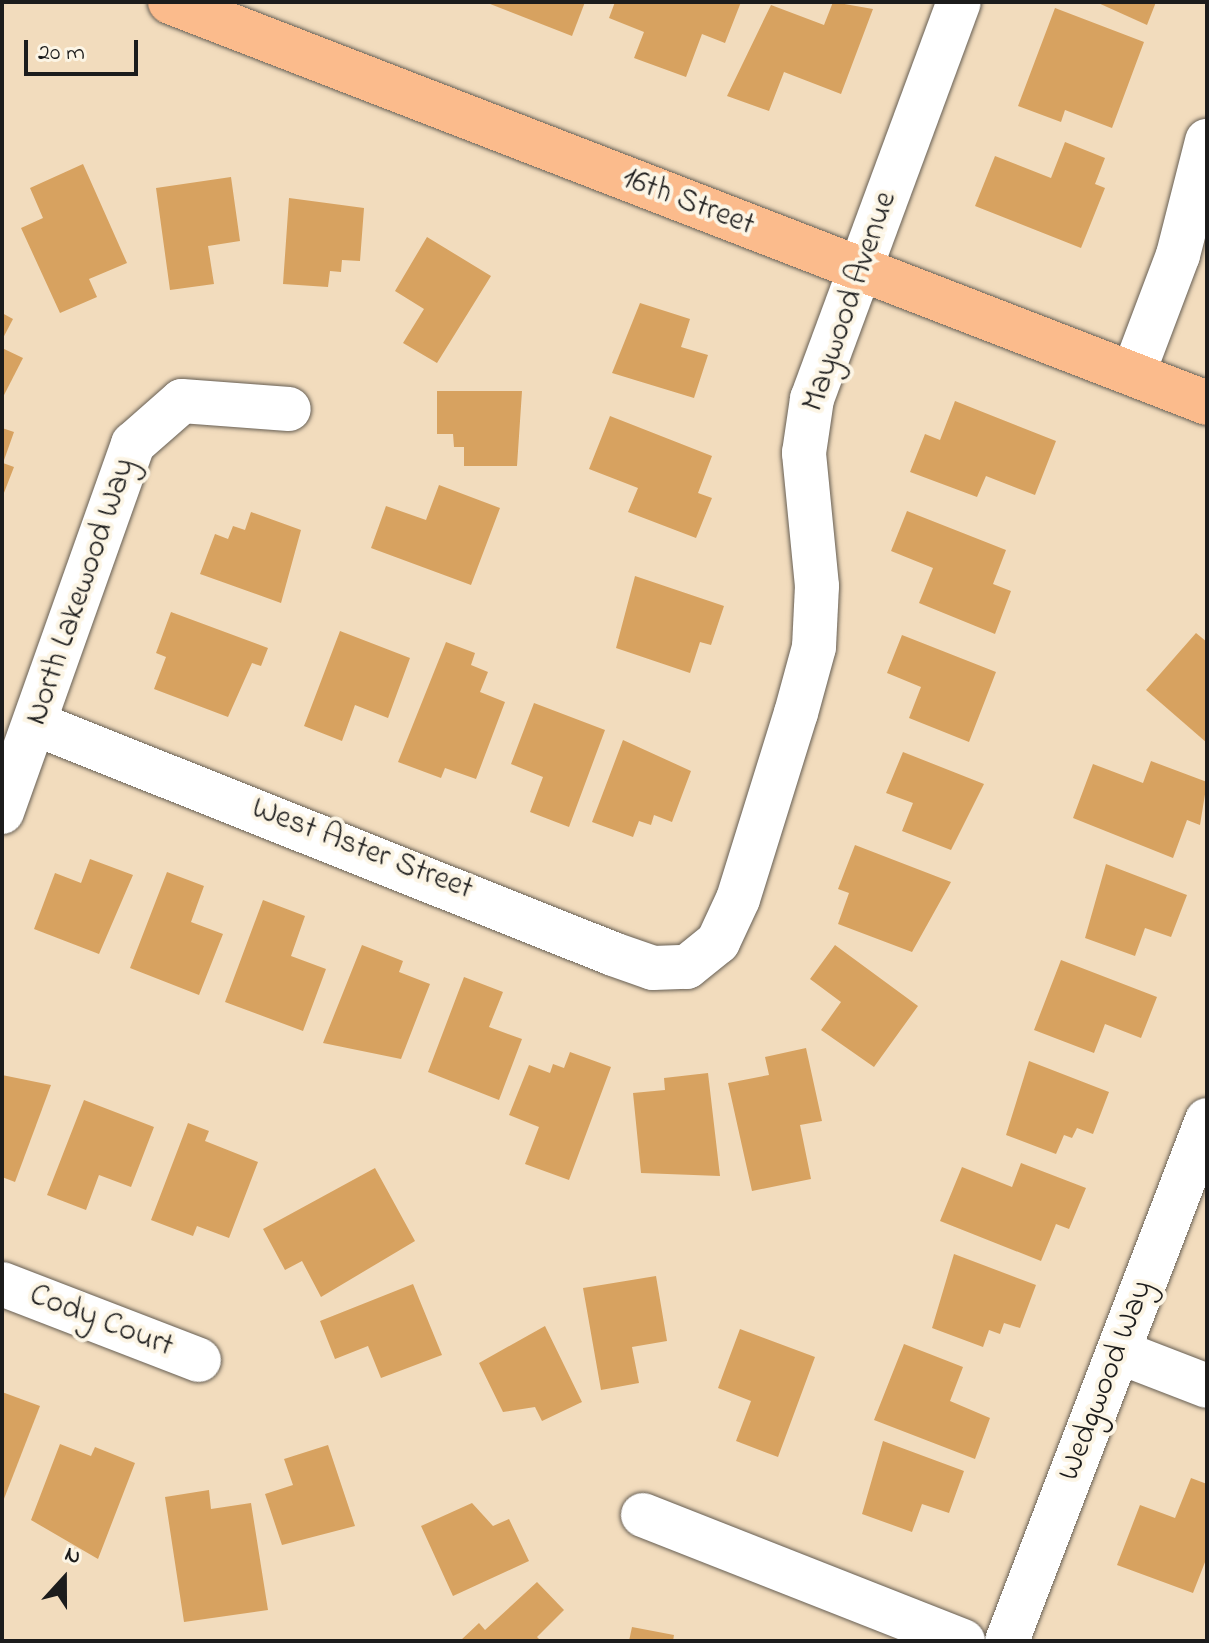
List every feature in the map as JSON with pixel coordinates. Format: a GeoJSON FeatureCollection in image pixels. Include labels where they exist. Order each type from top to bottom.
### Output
{"type":"FeatureCollection","features":[{"type":"Feature","properties":{"kind":"main road","name":"16th Street"},"geometry":{"type":"LineString","coordinates":[[170,2],[1207,403]]}},
{"type":"Feature","properties":{"kind":"street","name":"Maywood Avenue"},"geometry":{"type":"LineString","coordinates":[[687,967],[718,942],[738,899],[814,647],[817,586],[804,453],[812,399],[959,2]]}},
{"type":"Feature","properties":{"kind":"street"},"geometry":{"type":"LineString","coordinates":[[1133,374],[1201,186],[1207,141]]}},
{"type":"Feature","properties":{"kind":"street","name":"North Lakewood Way"},"geometry":{"type":"LineString","coordinates":[[2,812],[36,724],[133,444],[182,401],[289,409]]}},
{"type":"Feature","properties":{"kind":"street","name":"West Aster Street"},"geometry":{"type":"LineString","coordinates":[[36,724],[613,954],[653,968],[687,967]]}},
{"type":"Feature","properties":{"kind":"street","name":"Wedgwood Way"},"geometry":{"type":"LineString","coordinates":[[1007,1641],[1207,1120]]}},
{"type":"Feature","properties":{"kind":"street","name":"Cody Court"},"geometry":{"type":"LineString","coordinates":[[2,1284],[199,1360]]}},
{"type":"Feature","properties":{"kind":"street"},"geometry":{"type":"LineString","coordinates":[[1119,1352],[1207,1386]]}},
{"type":"Feature","properties":{"kind":"street"},"geometry":{"type":"LineString","coordinates":[[643,1515],[963,1641]]}},
{"type":"Feature","properties":{"kind":"building"},"geometry":{"type":"Polygon","coordinates":[[[485,2],[585,2],[572,36],[485,2]]]}},
{"type":"Feature","properties":{"kind":"building"},"geometry":{"type":"Polygon","coordinates":[[[615,2],[741,2],[725,43],[702,34],[686,77],[634,58],[644,32],[609,18],[615,2]]]}},
{"type":"Feature","properties":{"kind":"building"},"geometry":{"type":"Polygon","coordinates":[[[833,2],[873,9],[841,94],[784,72],[769,111],[727,96],[771,5],[824,25],[833,2]]]}},
{"type":"Feature","properties":{"kind":"building"},"geometry":{"type":"Polygon","coordinates":[[[1096,2],[1156,2],[1147,25],[1096,2]]]}},
{"type":"Feature","properties":{"kind":"building"},"geometry":{"type":"Polygon","coordinates":[[[1055,8],[1144,42],[1112,128],[1065,110],[1061,122],[1018,106],[1055,8]]]}},
{"type":"Feature","properties":{"kind":"building"},"geometry":{"type":"Polygon","coordinates":[[[1065,142],[1105,158],[1095,184],[1105,188],[1081,248],[975,206],[995,156],[1051,178],[1065,142]]]}},
{"type":"Feature","properties":{"kind":"building"},"geometry":{"type":"Polygon","coordinates":[[[83,164],[127,263],[89,279],[97,297],[60,313],[21,228],[43,218],[30,188],[83,164]]]}},
{"type":"Feature","properties":{"kind":"building"},"geometry":{"type":"Polygon","coordinates":[[[231,177],[240,241],[208,246],[214,284],[170,290],[156,188],[231,177]]]}},
{"type":"Feature","properties":{"kind":"building"},"geometry":{"type":"Polygon","coordinates":[[[289,198],[364,208],[360,261],[342,260],[341,272],[330,271],[328,287],[283,284],[289,198]]]}},
{"type":"Feature","properties":{"kind":"building"},"geometry":{"type":"Polygon","coordinates":[[[427,237],[491,276],[437,363],[403,343],[424,309],[395,291],[427,237]]]}},
{"type":"Feature","properties":{"kind":"building"},"geometry":{"type":"Polygon","coordinates":[[[640,303],[690,319],[681,347],[708,355],[694,398],[612,373],[640,303]]]}},
{"type":"Feature","properties":{"kind":"building"},"geometry":{"type":"Polygon","coordinates":[[[2,313],[13,319],[2,340],[2,313]]]}},
{"type":"Feature","properties":{"kind":"building"},"geometry":{"type":"Polygon","coordinates":[[[2,348],[23,358],[2,399],[2,348]]]}},
{"type":"Feature","properties":{"kind":"building"},"geometry":{"type":"Polygon","coordinates":[[[437,391],[522,391],[517,466],[464,466],[464,447],[454,447],[453,434],[437,434],[437,391]]]}},
{"type":"Feature","properties":{"kind":"building"},"geometry":{"type":"Polygon","coordinates":[[[955,401],[1056,441],[1035,495],[986,476],[977,497],[910,472],[925,434],[940,440],[955,401]]]}},
{"type":"Feature","properties":{"kind":"building"},"geometry":{"type":"Polygon","coordinates":[[[610,416],[712,456],[698,493],[712,498],[696,538],[628,512],[638,488],[589,469],[610,416]]]}},
{"type":"Feature","properties":{"kind":"building"},"geometry":{"type":"Polygon","coordinates":[[[2,428],[14,432],[3,463],[14,467],[2,498],[2,428]]]}},
{"type":"Feature","properties":{"kind":"building"},"geometry":{"type":"Polygon","coordinates":[[[439,485],[500,508],[471,585],[371,548],[386,506],[426,520],[439,485]]]}},
{"type":"Feature","properties":{"kind":"building"},"geometry":{"type":"Polygon","coordinates":[[[907,511],[1006,550],[993,584],[1011,591],[995,634],[919,603],[933,568],[891,551],[907,511]]]}},
{"type":"Feature","properties":{"kind":"building"},"geometry":{"type":"Polygon","coordinates":[[[251,512],[301,530],[281,603],[200,574],[215,534],[228,539],[233,526],[245,530],[251,512]]]}},
{"type":"Feature","properties":{"kind":"building"},"geometry":{"type":"Polygon","coordinates":[[[635,576],[724,606],[711,645],[700,642],[690,673],[616,648],[635,576]]]}},
{"type":"Feature","properties":{"kind":"building"},"geometry":{"type":"Polygon","coordinates":[[[171,612],[268,648],[261,666],[252,663],[228,717],[154,689],[166,657],[156,653],[171,612]]]}},
{"type":"Feature","properties":{"kind":"building"},"geometry":{"type":"Polygon","coordinates":[[[340,631],[410,658],[388,718],[355,705],[342,741],[304,726],[340,631]]]}},
{"type":"Feature","properties":{"kind":"building"},"geometry":{"type":"Polygon","coordinates":[[[1196,633],[1207,642],[1207,743],[1146,690],[1196,633]]]}},
{"type":"Feature","properties":{"kind":"building"},"geometry":{"type":"Polygon","coordinates":[[[902,635],[996,672],[969,742],[909,718],[921,687],[887,673],[902,635]]]}},
{"type":"Feature","properties":{"kind":"building"},"geometry":{"type":"Polygon","coordinates":[[[446,642],[475,653],[471,665],[488,672],[480,692],[505,702],[476,779],[445,768],[441,778],[398,762],[446,642]]]}},
{"type":"Feature","properties":{"kind":"building"},"geometry":{"type":"Polygon","coordinates":[[[534,703],[605,730],[569,827],[530,812],[543,777],[511,764],[534,703]]]}},
{"type":"Feature","properties":{"kind":"building"},"geometry":{"type":"Polygon","coordinates":[[[623,740],[691,771],[672,822],[654,815],[651,825],[639,821],[633,837],[592,822],[623,740]]]}},
{"type":"Feature","properties":{"kind":"building"},"geometry":{"type":"Polygon","coordinates":[[[903,752],[984,784],[951,850],[902,831],[913,803],[886,793],[903,752]]]}},
{"type":"Feature","properties":{"kind":"building"},"geometry":{"type":"Polygon","coordinates":[[[1151,761],[1207,782],[1200,825],[1187,820],[1173,858],[1073,818],[1093,764],[1143,783],[1151,761]]]}},
{"type":"Feature","properties":{"kind":"building"},"geometry":{"type":"Polygon","coordinates":[[[855,845],[951,882],[912,952],[838,924],[849,893],[838,889],[855,845]]]}},
{"type":"Feature","properties":{"kind":"building"},"geometry":{"type":"Polygon","coordinates":[[[90,859],[133,875],[99,954],[34,929],[55,873],[81,883],[90,859]]]}},
{"type":"Feature","properties":{"kind":"building"},"geometry":{"type":"Polygon","coordinates":[[[1106,864],[1187,895],[1171,937],[1145,928],[1135,956],[1085,938],[1106,864]]]}},
{"type":"Feature","properties":{"kind":"building"},"geometry":{"type":"Polygon","coordinates":[[[167,872],[204,886],[191,922],[223,934],[199,995],[130,968],[167,872]]]}},
{"type":"Feature","properties":{"kind":"building"},"geometry":{"type":"Polygon","coordinates":[[[263,900],[305,916],[291,956],[326,969],[303,1031],[225,1002],[263,900]]]}},
{"type":"Feature","properties":{"kind":"building"},"geometry":{"type":"Polygon","coordinates":[[[362,945],[403,961],[399,972],[430,984],[401,1059],[323,1043],[362,945]]]}},
{"type":"Feature","properties":{"kind":"building"},"geometry":{"type":"Polygon","coordinates":[[[835,945],[918,1006],[874,1067],[821,1030],[841,1002],[810,979],[835,945]]]}},
{"type":"Feature","properties":{"kind":"building"},"geometry":{"type":"Polygon","coordinates":[[[1061,960],[1157,997],[1141,1038],[1105,1024],[1094,1053],[1034,1030],[1061,960]]]}},
{"type":"Feature","properties":{"kind":"building"},"geometry":{"type":"Polygon","coordinates":[[[464,977],[503,992],[489,1027],[522,1039],[499,1100],[428,1072],[464,977]]]}},
{"type":"Feature","properties":{"kind":"building"},"geometry":{"type":"Polygon","coordinates":[[[806,1048],[822,1121],[800,1125],[811,1179],[752,1191],[728,1083],[769,1075],[765,1057],[806,1048]]]}},
{"type":"Feature","properties":{"kind":"building"},"geometry":{"type":"Polygon","coordinates":[[[570,1052],[611,1067],[569,1180],[525,1164],[539,1127],[509,1115],[529,1065],[550,1073],[553,1064],[564,1068],[570,1052]]]}},
{"type":"Feature","properties":{"kind":"building"},"geometry":{"type":"Polygon","coordinates":[[[1029,1061],[1109,1092],[1093,1134],[1077,1128],[1072,1138],[1064,1135],[1056,1154],[1006,1135],[1029,1061]]]}},
{"type":"Feature","properties":{"kind":"building"},"geometry":{"type":"Polygon","coordinates":[[[708,1073],[720,1176],[641,1173],[633,1093],[665,1090],[664,1078],[708,1073]]]}},
{"type":"Feature","properties":{"kind":"building"},"geometry":{"type":"Polygon","coordinates":[[[2,1075],[51,1085],[15,1182],[2,1177],[2,1075]]]}},
{"type":"Feature","properties":{"kind":"building"},"geometry":{"type":"Polygon","coordinates":[[[84,1100],[154,1127],[131,1187],[99,1175],[86,1210],[47,1195],[84,1100]]]}},
{"type":"Feature","properties":{"kind":"building"},"geometry":{"type":"Polygon","coordinates":[[[188,1123],[209,1131],[205,1141],[258,1162],[229,1238],[197,1226],[193,1236],[151,1220],[188,1123]]]}},
{"type":"Feature","properties":{"kind":"building"},"geometry":{"type":"Polygon","coordinates":[[[1021,1163],[1086,1188],[1069,1229],[1056,1224],[1041,1261],[940,1221],[962,1167],[1012,1187],[1021,1163]]]}},
{"type":"Feature","properties":{"kind":"building"},"geometry":{"type":"Polygon","coordinates":[[[375,1168],[415,1241],[321,1297],[302,1261],[285,1270],[263,1229],[375,1168]]]}},
{"type":"Feature","properties":{"kind":"building"},"geometry":{"type":"Polygon","coordinates":[[[954,1254],[1036,1285],[1020,1328],[1004,1323],[1000,1334],[989,1330],[983,1347],[932,1328],[954,1254]]]}},
{"type":"Feature","properties":{"kind":"building"},"geometry":{"type":"Polygon","coordinates":[[[656,1276],[667,1341],[632,1347],[639,1383],[601,1390],[583,1288],[656,1276]]]}},
{"type":"Feature","properties":{"kind":"building"},"geometry":{"type":"Polygon","coordinates":[[[413,1284],[442,1355],[381,1378],[368,1346],[335,1359],[320,1321],[413,1284]]]}},
{"type":"Feature","properties":{"kind":"building"},"geometry":{"type":"Polygon","coordinates":[[[545,1326],[582,1402],[542,1421],[535,1407],[503,1412],[479,1363],[545,1326]]]}},
{"type":"Feature","properties":{"kind":"building"},"geometry":{"type":"Polygon","coordinates":[[[740,1329],[815,1357],[778,1457],[736,1441],[751,1401],[718,1388],[740,1329]]]}},
{"type":"Feature","properties":{"kind":"building"},"geometry":{"type":"Polygon","coordinates":[[[904,1344],[963,1367],[950,1401],[990,1418],[975,1459],[874,1420],[904,1344]]]}},
{"type":"Feature","properties":{"kind":"building"},"geometry":{"type":"Polygon","coordinates":[[[2,1392],[40,1406],[2,1504],[2,1392]]]}},
{"type":"Feature","properties":{"kind":"building"},"geometry":{"type":"Polygon","coordinates":[[[883,1441],[964,1471],[949,1513],[922,1504],[912,1532],[862,1514],[883,1441]]]}},
{"type":"Feature","properties":{"kind":"building"},"geometry":{"type":"Polygon","coordinates":[[[60,1444],[91,1456],[95,1447],[135,1463],[98,1559],[31,1520],[60,1444]]]}},
{"type":"Feature","properties":{"kind":"building"},"geometry":{"type":"Polygon","coordinates":[[[328,1445],[355,1526],[282,1545],[265,1494],[293,1485],[284,1459],[328,1445]]]}},
{"type":"Feature","properties":{"kind":"building"},"geometry":{"type":"Polygon","coordinates":[[[1191,1478],[1207,1484],[1207,1557],[1193,1593],[1117,1565],[1140,1505],[1175,1518],[1191,1478]]]}},
{"type":"Feature","properties":{"kind":"building"},"geometry":{"type":"Polygon","coordinates":[[[209,1490],[211,1509],[251,1503],[268,1610],[184,1622],[165,1497],[209,1490]]]}},
{"type":"Feature","properties":{"kind":"building"},"geometry":{"type":"Polygon","coordinates":[[[472,1503],[493,1526],[509,1519],[529,1561],[453,1596],[421,1526],[472,1503]]]}},
{"type":"Feature","properties":{"kind":"building"},"geometry":{"type":"Polygon","coordinates":[[[537,1582],[564,1610],[537,1637],[541,1641],[460,1641],[479,1623],[485,1630],[537,1582]]]}},
{"type":"Feature","properties":{"kind":"building"},"geometry":{"type":"Polygon","coordinates":[[[632,1627],[674,1635],[673,1641],[629,1641],[632,1627]]]}}]}
